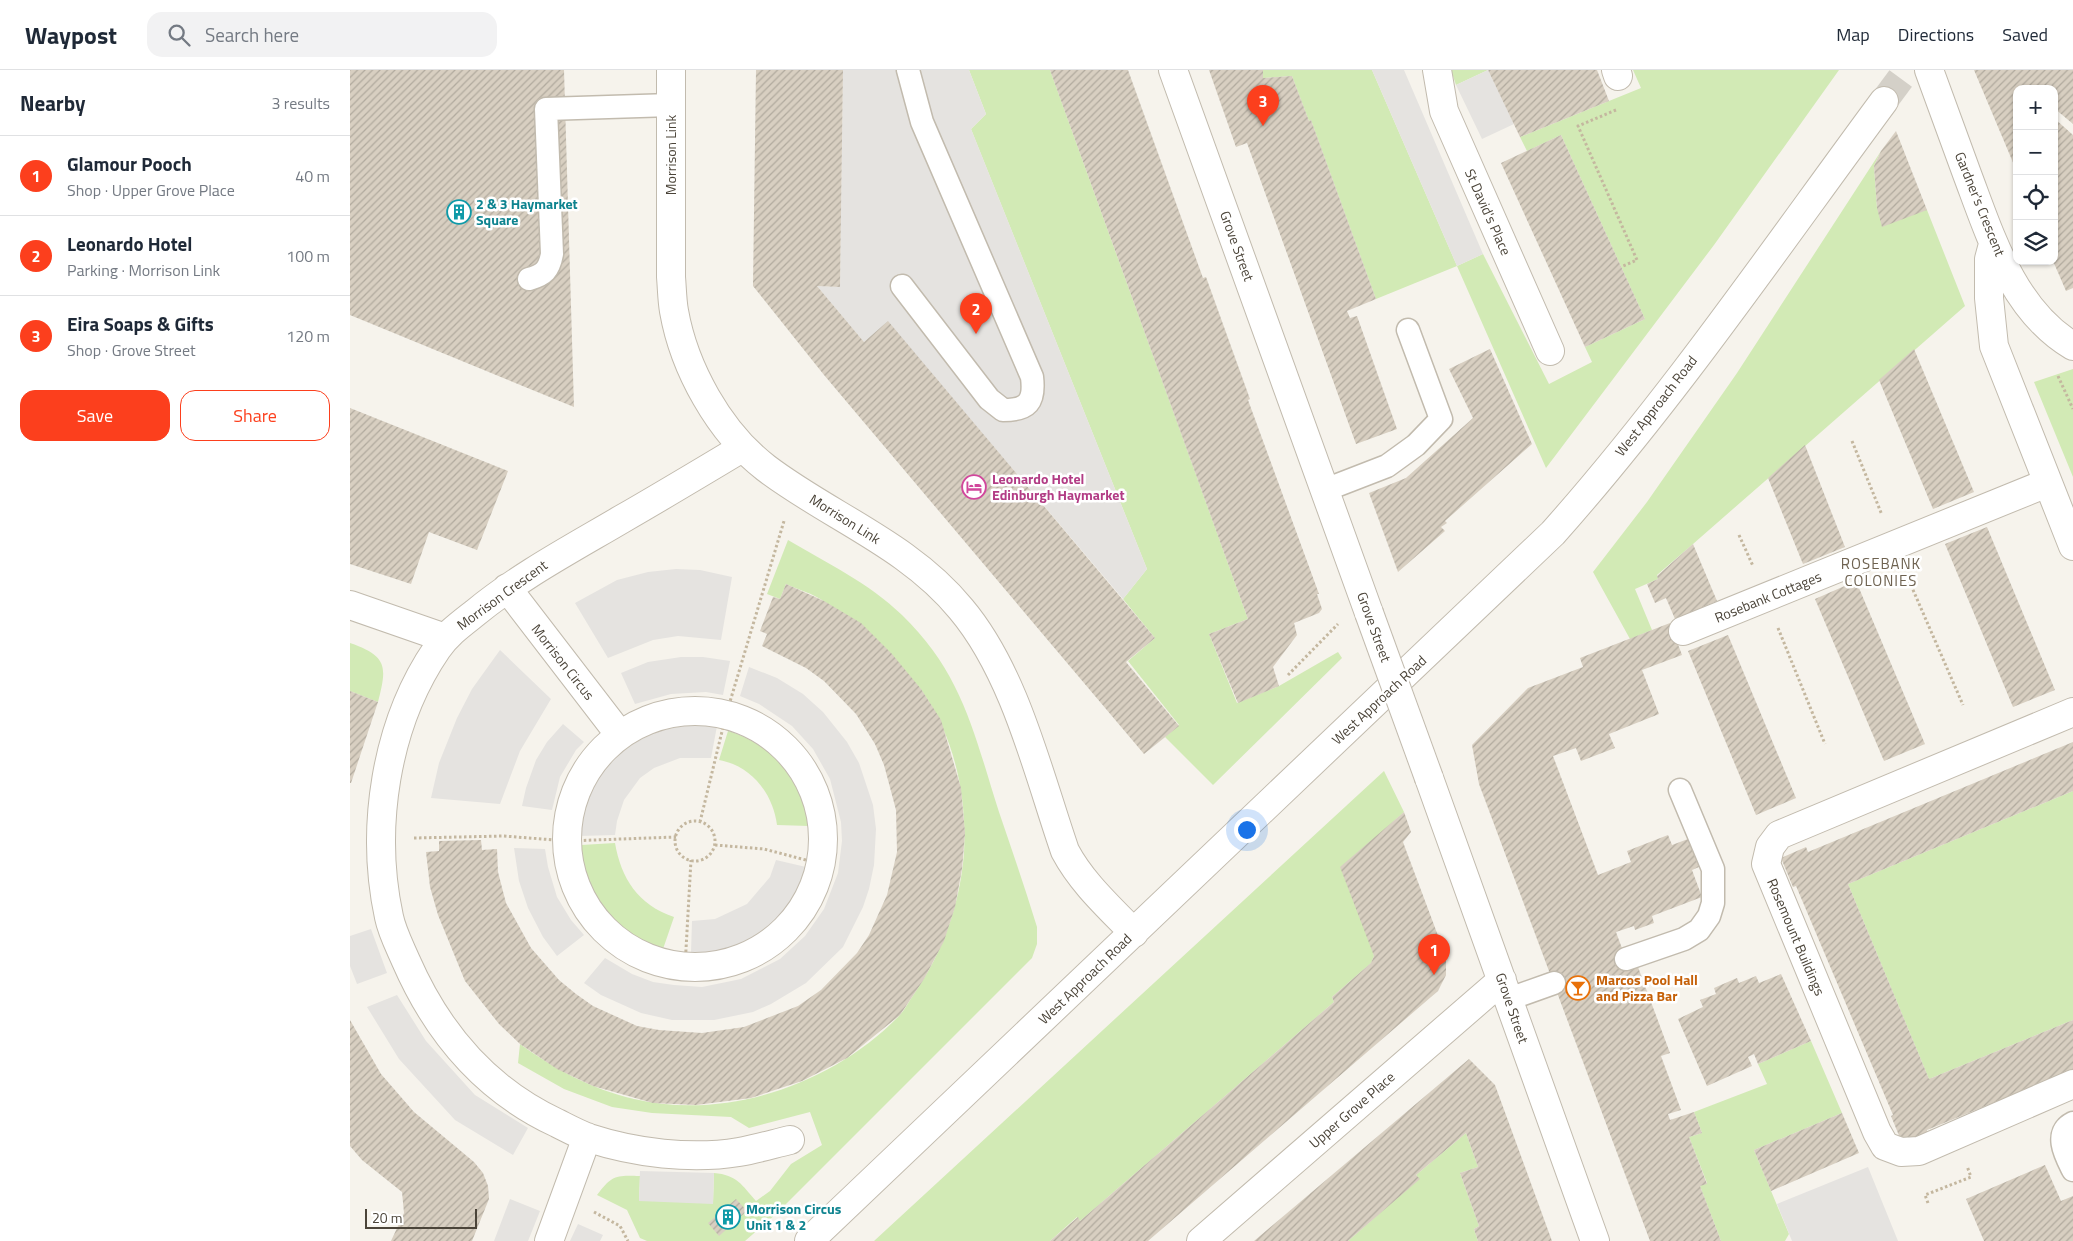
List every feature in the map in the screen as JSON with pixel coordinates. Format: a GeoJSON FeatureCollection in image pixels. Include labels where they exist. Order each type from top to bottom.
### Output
{"type":"FeatureCollection","features":[{"type":"Feature","properties":{"kind":"street","name":"Morrison Link"},"geometry":{"type":"LineString","coordinates":[[671,70],[671,277],[674,311],[692,369],[706,395],[742,448],[765,468],[794,488],[893,550],[932,579],[961,608],[982,638],[1011,697],[1068,857],[1086,884],[1134,933]]}},
{"type":"Feature","properties":{"kind":"street","name":"Grove Street"},"geometry":{"type":"LineString","coordinates":[[1173,70],[1595,1241]]}},
{"type":"Feature","properties":{"kind":"street","name":"St David's Place"},"geometry":{"type":"LineString","coordinates":[[1437,70],[1444,111],[1550,352]]}},
{"type":"Feature","properties":{"kind":"street","name":"Gardner's Crescent"},"geometry":{"type":"LineString","coordinates":[[1929,70],[1993,244],[2022,295],[2035,313],[2048,328],[2073,346]]}},
{"type":"Feature","properties":{"kind":"street","name":"West Approach Road"},"geometry":{"type":"LineString","coordinates":[[809,1241],[1553,534],[1589,493],[1686,370],[1884,101]]}},
{"type":"Feature","properties":{"kind":"street"},"geometry":{"type":"LineString","coordinates":[[1993,244],[1990,259],[1989,298],[1994,346],[2073,546]]}},
{"type":"Feature","properties":{"kind":"street","name":"Morrison Crescent"},"geometry":{"type":"LineString","coordinates":[[742,448],[552,559],[507,588],[445,638],[418,682],[396,739],[385,788],[381,838],[384,885],[390,921],[413,978],[443,1029],[483,1074],[510,1095],[544,1117],[587,1137],[640,1150],[706,1154],[739,1152],[790,1140]]}},
{"type":"Feature","properties":{"kind":"street","name":"Rosebank Cottages"},"geometry":{"type":"LineString","coordinates":[[1683,631],[2047,483]]}},
{"type":"Feature","properties":{"kind":"street","name":"Morrison Circus"},"geometry":{"type":"LineString","coordinates":[[507,588],[620,735]]}},
{"type":"Feature","properties":{"kind":"street"},"geometry":{"type":"LineString","coordinates":[[350,605],[445,638]]}},
{"type":"Feature","properties":{"kind":"street"},"geometry":{"type":"LineString","coordinates":[[689,711],[726,715],[743,720],[773,738],[798,763],[815,794],[823,828],[821,864],[816,882],[799,914],[773,941],[740,959],[722,964],[685,966],[657,961],[631,950],[616,940],[602,926],[580,896],[569,860],[567,841],[568,820],[581,781],[592,764],[620,735],[636,726],[671,714],[689,711]]}},
{"type":"Feature","properties":{"kind":"street","name":"Rosemount Buildings"},"geometry":{"type":"LineString","coordinates":[[2073,712],[1779,835],[1770,847],[1766,864],[1877,1132],[1885,1146],[1901,1152],[1919,1151],[2073,1084]]}},
{"type":"Feature","properties":{"kind":"street","name":"Upper Grove Place"},"geometry":{"type":"LineString","coordinates":[[1201,1241],[1505,989]]}},
{"type":"Feature","properties":{"kind":"street"},"geometry":{"type":"LineString","coordinates":[[549,1241],[587,1137]]}},
{"type":"Feature","properties":{"kind":"lane"},"geometry":{"type":"LineString","coordinates":[[902,286],[989,398],[1003,410],[1018,410],[1028,404],[1034,392],[1032,377],[922,122],[908,70]]}},
{"type":"Feature","properties":{"kind":"lane"},"geometry":{"type":"LineString","coordinates":[[529,279],[541,276],[549,267],[552,254],[546,109],[671,105]]}},
{"type":"Feature","properties":{"kind":"lane"},"geometry":{"type":"LineString","coordinates":[[1325,490],[1387,466],[1416,445],[1441,419],[1408,330]]}},
{"type":"Feature","properties":{"kind":"lane"},"geometry":{"type":"LineString","coordinates":[[1626,959],[1684,939],[1699,930],[1709,916],[1713,903],[1713,869],[1680,790]]}},
{"type":"Feature","properties":{"kind":"lane"},"geometry":{"type":"LineString","coordinates":[[1505,989],[1554,984]]}},
{"type":"Feature","properties":{"kind":"lane"},"geometry":{"type":"LineString","coordinates":[[2073,1123],[2069,1125],[2062,1138],[2063,1149],[2073,1170]]}},
{"type":"Feature","properties":{"kind":"path"},"geometry":{"type":"LineString","coordinates":[[1617,73],[1631,104],[1578,126],[1636,260],[1621,267]]}},
{"type":"Feature","properties":{"kind":"path"},"geometry":{"type":"LineString","coordinates":[[700,822],[726,715],[794,488]]}},
{"type":"Feature","properties":{"kind":"path"},"geometry":{"type":"LineString","coordinates":[[1739,535],[1825,744]]}},
{"type":"Feature","properties":{"kind":"path"},"geometry":{"type":"LineString","coordinates":[[1288,675],[1366,606]]}},
{"type":"Feature","properties":{"kind":"path"},"geometry":{"type":"LineString","coordinates":[[693,821],[700,822],[714,833],[714,845],[708,856],[691,860],[680,854],[675,843],[676,837],[682,826],[693,821]]}},
{"type":"Feature","properties":{"kind":"path"},"geometry":{"type":"LineString","coordinates":[[381,838],[504,836],[567,841],[676,837]]}},
{"type":"Feature","properties":{"kind":"path"},"geometry":{"type":"LineString","coordinates":[[714,845],[764,849],[821,864]]}},
{"type":"Feature","properties":{"kind":"path"},"geometry":{"type":"LineString","coordinates":[[685,966],[691,860]]}},
{"type":"Feature","properties":{"kind":"path"},"geometry":{"type":"LineString","coordinates":[[1928,1202],[1925,1195],[1971,1177],[1964,1159]]}},
{"type":"Feature","properties":{"kind":"path"},"geometry":{"type":"LineString","coordinates":[[565,1201],[620,1226],[628,1241]]}},
{"type":"Feature","properties":{"kind":"green space"},"geometry":{"type":"Polygon","coordinates":[[[969,70],[1050,70],[1248,619],[1209,634],[1237,703],[1279,686],[1338,652],[1342,658],[1213,785],[1165,737],[1179,725],[1128,661],[1155,638],[1123,599],[1147,569],[971,129],[986,114],[969,70]]]}},
{"type":"Feature","properties":{"kind":"green space"},"geometry":{"type":"Polygon","coordinates":[[[1263,70],[1372,70],[1457,266],[1376,299],[1311,120],[1309,121],[1292,76],[1263,78],[1263,70]]]}},
{"type":"Feature","properties":{"kind":"green space"},"geometry":{"type":"Polygon","coordinates":[[[1451,70],[1488,70],[1456,85],[1451,70]]]}},
{"type":"Feature","properties":{"kind":"green space"},"geometry":{"type":"Polygon","coordinates":[[[1633,70],[1839,70],[1714,245],[1546,468],[1457,266],[1483,254],[1549,384],[1592,362],[1585,347],[1645,319],[1561,135],[1527,151],[1520,137],[1641,88],[1633,70]]]}},
{"type":"Feature","properties":{"kind":"green space"},"geometry":{"type":"Polygon","coordinates":[[[1881,151],[1874,166],[1877,208],[1927,210],[1965,306],[1657,575],[1658,579],[1635,589],[1652,630],[1630,639],[1593,572],[1647,502],[1737,373],[1881,151]]]}},
{"type":"Feature","properties":{"kind":"green space"},"geometry":{"type":"Polygon","coordinates":[[[2073,369],[2073,477],[2034,382],[2073,369]]]}},
{"type":"Feature","properties":{"kind":"green space"},"geometry":{"type":"Polygon","coordinates":[[[788,540],[876,593],[902,615],[923,637],[939,660],[953,683],[973,731],[1037,927],[1037,944],[1032,958],[777,1213],[745,1241],[647,1241],[640,1238],[627,1210],[597,1195],[607,1183],[620,1176],[640,1176],[639,1200],[713,1203],[714,1173],[734,1179],[756,1201],[770,1191],[791,1164],[822,1145],[810,1112],[749,1128],[731,1117],[652,1113],[612,1107],[564,1089],[518,1063],[520,1044],[547,1062],[588,1084],[634,1099],[669,1105],[705,1105],[741,1100],[776,1091],[810,1078],[842,1061],[872,1041],[900,1014],[924,978],[942,944],[959,891],[964,853],[961,790],[951,748],[943,728],[918,685],[825,602],[786,584],[780,599],[767,594],[788,540]]]}},
{"type":"Feature","properties":{"kind":"green space"},"geometry":{"type":"Polygon","coordinates":[[[350,643],[372,653],[382,664],[383,680],[378,702],[350,691],[350,643]]]}},
{"type":"Feature","properties":{"kind":"green space"},"geometry":{"type":"Polygon","coordinates":[[[728,731],[759,745],[782,766],[792,779],[799,794],[809,826],[777,825],[771,803],[759,783],[741,768],[719,760],[728,731]]]}},
{"type":"Feature","properties":{"kind":"green space"},"geometry":{"type":"Polygon","coordinates":[[[1384,771],[1404,812],[1353,858],[1374,956],[1371,963],[1332,997],[1334,1002],[1080,1221],[1077,1217],[1050,1241],[874,1241],[1384,771]]]}},
{"type":"Feature","properties":{"kind":"green space"},"geometry":{"type":"Polygon","coordinates":[[[2073,791],[2073,1020],[1929,1079],[1848,884],[2073,791]]]}},
{"type":"Feature","properties":{"kind":"green space"},"geometry":{"type":"Polygon","coordinates":[[[615,843],[622,868],[633,889],[650,905],[674,917],[663,949],[631,934],[617,923],[595,896],[587,880],[581,845],[615,843]]]}},
{"type":"Feature","properties":{"kind":"green space"},"geometry":{"type":"Polygon","coordinates":[[[1811,1041],[1842,1113],[1754,1150],[1789,1234],[1785,1241],[1721,1241],[1700,1186],[1707,1183],[1689,1137],[1702,1133],[1694,1112],[1767,1084],[1758,1064],[1811,1041]]]}},
{"type":"Feature","properties":{"kind":"green space"},"geometry":{"type":"Polygon","coordinates":[[[1466,1133],[1478,1167],[1460,1173],[1479,1226],[1474,1229],[1478,1241],[1348,1241],[1419,1179],[1416,1175],[1466,1133]]]}},
{"type":"Feature","properties":{"kind":"shaded area"},"geometry":{"type":"Polygon","coordinates":[[[843,70],[969,70],[986,114],[971,129],[1147,569],[1123,599],[888,322],[864,342],[817,286],[840,287],[843,70]]]}},
{"type":"Feature","properties":{"kind":"shaded area"},"geometry":{"type":"Polygon","coordinates":[[[1372,70],[1404,70],[1483,254],[1457,266],[1372,70]]]}},
{"type":"Feature","properties":{"kind":"shaded area"},"geometry":{"type":"Polygon","coordinates":[[[1488,70],[1514,124],[1482,139],[1456,85],[1488,70]]]}},
{"type":"Feature","properties":{"kind":"shaded area"},"geometry":{"type":"Polygon","coordinates":[[[676,569],[700,570],[732,577],[721,640],[678,636],[653,640],[608,658],[575,603],[617,580],[648,572],[676,569]]]}},
{"type":"Feature","properties":{"kind":"shaded area"},"geometry":{"type":"Polygon","coordinates":[[[500,650],[551,699],[520,751],[500,804],[431,798],[439,763],[457,718],[472,689],[500,650]]]}},
{"type":"Feature","properties":{"kind":"shaded area"},"geometry":{"type":"Polygon","coordinates":[[[681,657],[703,657],[730,661],[723,695],[706,692],[671,694],[635,704],[621,673],[648,662],[681,657]]]}},
{"type":"Feature","properties":{"kind":"shaded area"},"geometry":{"type":"Polygon","coordinates":[[[749,667],[777,678],[803,694],[823,712],[847,742],[859,763],[873,805],[876,829],[874,865],[869,889],[863,907],[843,947],[806,983],[771,1004],[753,1012],[714,1020],[672,1020],[641,1013],[601,995],[584,983],[605,958],[632,974],[653,982],[702,987],[741,979],[780,959],[805,936],[824,909],[838,873],[842,841],[841,822],[830,779],[813,749],[792,726],[759,704],[740,696],[749,667]]]}},
{"type":"Feature","properties":{"kind":"shaded area"},"geometry":{"type":"Polygon","coordinates":[[[563,724],[584,742],[576,750],[560,777],[552,810],[522,806],[536,760],[547,742],[563,724]]]}},
{"type":"Feature","properties":{"kind":"shaded area"},"geometry":{"type":"Polygon","coordinates":[[[693,724],[717,726],[711,758],[680,758],[654,768],[640,778],[624,800],[617,821],[615,835],[579,836],[585,806],[590,794],[602,773],[618,755],[638,741],[659,731],[693,724]]]}},
{"type":"Feature","properties":{"kind":"shaded area"},"geometry":{"type":"Polygon","coordinates":[[[514,848],[545,849],[557,897],[571,920],[584,935],[557,956],[543,937],[528,908],[519,881],[514,848]]]}},
{"type":"Feature","properties":{"kind":"shaded area"},"geometry":{"type":"Polygon","coordinates":[[[776,860],[806,867],[796,896],[782,916],[765,932],[744,944],[721,951],[691,953],[692,921],[715,919],[747,904],[770,877],[776,860]]]}},
{"type":"Feature","properties":{"kind":"shaded area"},"geometry":{"type":"Polygon","coordinates":[[[371,929],[387,973],[357,984],[350,966],[350,936],[371,929]]]}},
{"type":"Feature","properties":{"kind":"shaded area"},"geometry":{"type":"Polygon","coordinates":[[[397,995],[426,1041],[475,1095],[528,1128],[513,1155],[455,1120],[399,1059],[367,1007],[397,995]]]}},
{"type":"Feature","properties":{"kind":"shaded area"},"geometry":{"type":"Polygon","coordinates":[[[1868,1167],[1898,1241],[1792,1241],[1777,1204],[1868,1167]]]}},
{"type":"Feature","properties":{"kind":"shaded area"},"geometry":{"type":"Polygon","coordinates":[[[640,1171],[714,1173],[713,1204],[639,1201],[640,1171]]]}},
{"type":"Feature","properties":{"kind":"shaded area"},"geometry":{"type":"Polygon","coordinates":[[[510,1199],[540,1211],[528,1241],[494,1241],[510,1199]]]}},
{"type":"Feature","properties":{"kind":"shaded area"},"geometry":{"type":"Polygon","coordinates":[[[578,1224],[603,1235],[600,1241],[570,1241],[578,1224]]]}},
{"type":"Feature","properties":{"kind":"building","name":"2 & 3 Haymarket Square"},"geometry":{"type":"Polygon","coordinates":[[[350,70],[564,70],[574,407],[350,315],[350,70]]]}},
{"type":"Feature","properties":{"kind":"building","name":"Leonardo Hotel Edinburgh Haymarket"},"geometry":{"type":"Polygon","coordinates":[[[756,70],[843,70],[840,287],[817,286],[864,342],[888,321],[1155,638],[1126,662],[1179,726],[1144,754],[824,375],[753,286],[756,70]]]}},
{"type":"Feature","properties":{"kind":"building"},"geometry":{"type":"Polygon","coordinates":[[[1050,70],[1128,70],[1203,278],[1206,277],[1250,399],[1248,400],[1319,594],[1317,594],[1322,609],[1319,613],[1294,623],[1297,635],[1273,667],[1279,686],[1238,703],[1209,634],[1248,619],[1050,70]]]}},
{"type":"Feature","properties":{"kind":"building"},"geometry":{"type":"Polygon","coordinates":[[[1209,70],[1263,70],[1263,78],[1292,76],[1309,121],[1311,120],[1376,299],[1347,311],[1350,318],[1357,316],[1397,429],[1356,444],[1247,143],[1236,147],[1209,70]]]}},
{"type":"Feature","properties":{"kind":"building"},"geometry":{"type":"Polygon","coordinates":[[[1488,70],[1597,70],[1609,101],[1520,137],[1488,70]]]}},
{"type":"Feature","properties":{"kind":"building"},"geometry":{"type":"Polygon","coordinates":[[[1974,70],[2073,70],[2073,124],[2058,111],[2058,85],[2013,85],[2013,163],[1974,70]]]}},
{"type":"Feature","properties":{"kind":"building"},"geometry":{"type":"Polygon","coordinates":[[[2058,122],[2073,135],[2073,288],[2066,291],[2055,265],[2058,265],[2058,122]]]}},
{"type":"Feature","properties":{"kind":"building"},"geometry":{"type":"Polygon","coordinates":[[[1896,131],[1927,210],[1882,227],[1877,208],[1874,166],[1881,151],[1896,131]]]}},
{"type":"Feature","properties":{"kind":"building"},"geometry":{"type":"Polygon","coordinates":[[[1561,135],[1645,319],[1585,347],[1501,163],[1561,135]]]}},
{"type":"Feature","properties":{"kind":"building"},"geometry":{"type":"Polygon","coordinates":[[[1490,349],[1532,444],[1445,521],[1447,523],[1441,527],[1445,531],[1398,572],[1369,493],[1406,478],[1473,418],[1449,369],[1490,349]]]}},
{"type":"Feature","properties":{"kind":"building"},"geometry":{"type":"Polygon","coordinates":[[[1914,349],[1974,492],[1933,509],[1879,380],[1914,349]]]}},
{"type":"Feature","properties":{"kind":"building"},"geometry":{"type":"Polygon","coordinates":[[[350,408],[508,471],[477,550],[429,532],[411,584],[350,564],[350,408]]]}},
{"type":"Feature","properties":{"kind":"building"},"geometry":{"type":"Polygon","coordinates":[[[1805,445],[1845,547],[1803,564],[1768,478],[1805,445]]]}},
{"type":"Feature","properties":{"kind":"building"},"geometry":{"type":"Polygon","coordinates":[[[1987,527],[2055,690],[2013,707],[1945,544],[1987,527]]]}},
{"type":"Feature","properties":{"kind":"building"},"geometry":{"type":"Polygon","coordinates":[[[1693,544],[1717,601],[1675,619],[1666,598],[1655,603],[1647,584],[1658,579],[1657,576],[1693,544]]]}},
{"type":"Feature","properties":{"kind":"building"},"geometry":{"type":"Polygon","coordinates":[[[1856,581],[1925,744],[1884,761],[1815,599],[1856,581]]]}},
{"type":"Feature","properties":{"kind":"building"},"geometry":{"type":"Polygon","coordinates":[[[786,584],[824,601],[861,623],[892,654],[921,689],[941,720],[961,788],[965,833],[962,869],[955,907],[944,941],[924,979],[900,1015],[847,1058],[802,1081],[751,1098],[696,1105],[653,1103],[593,1086],[557,1069],[520,1044],[499,1024],[465,981],[438,915],[430,887],[426,852],[439,851],[439,841],[481,840],[482,850],[497,849],[498,872],[506,903],[531,948],[559,980],[576,994],[593,1006],[637,1026],[659,1030],[702,1033],[744,1027],[798,1006],[821,990],[857,953],[869,935],[887,895],[897,852],[896,810],[884,765],[875,744],[856,714],[824,681],[806,668],[762,646],[767,634],[760,631],[773,597],[780,599],[786,584]]]}},
{"type":"Feature","properties":{"kind":"building"},"geometry":{"type":"Polygon","coordinates":[[[1670,623],[1682,655],[1642,670],[1659,714],[1609,734],[1615,748],[1581,761],[1576,748],[1553,756],[1598,875],[1631,862],[1627,851],[1668,835],[1672,845],[1688,839],[1699,867],[1692,870],[1702,897],[1652,916],[1654,923],[1635,930],[1634,926],[1616,932],[1630,970],[1638,967],[1670,1053],[1661,1056],[1681,1110],[1668,1114],[1670,1120],[1694,1112],[1702,1133],[1689,1137],[1707,1184],[1700,1186],[1721,1241],[1650,1241],[1479,784],[1472,745],[1528,688],[1583,667],[1580,658],[1670,623]]]}},
{"type":"Feature","properties":{"kind":"building"},"geometry":{"type":"Polygon","coordinates":[[[1728,635],[1796,798],[1756,815],[1688,651],[1728,635]]]}},
{"type":"Feature","properties":{"kind":"building"},"geometry":{"type":"Polygon","coordinates":[[[350,691],[378,702],[351,783],[350,783],[350,691]]]}},
{"type":"Feature","properties":{"kind":"building"},"geometry":{"type":"Polygon","coordinates":[[[2073,742],[2073,791],[1848,884],[1929,1079],[2073,1020],[2073,1070],[1927,1130],[1927,1133],[1902,1143],[1891,1116],[1893,1115],[1796,886],[1793,887],[1781,858],[1806,847],[1808,852],[2073,742]]]}},
{"type":"Feature","properties":{"kind":"building"},"geometry":{"type":"Polygon","coordinates":[[[1404,812],[1411,832],[1403,842],[1446,957],[1446,975],[1438,991],[1148,1241],[1050,1241],[1078,1217],[1080,1221],[1334,1002],[1332,997],[1371,963],[1374,956],[1340,867],[1404,812]]]}},
{"type":"Feature","properties":{"kind":"building"},"geometry":{"type":"Polygon","coordinates":[[[1781,974],[1811,1041],[1758,1064],[1754,1054],[1748,1057],[1752,1066],[1707,1086],[1678,1019],[1703,1007],[1700,1000],[1716,994],[1714,988],[1737,978],[1739,983],[1756,976],[1759,983],[1781,974]]]}},
{"type":"Feature","properties":{"kind":"building"},"geometry":{"type":"Polygon","coordinates":[[[350,1020],[381,1074],[414,1112],[474,1162],[483,1173],[488,1186],[489,1199],[472,1241],[391,1241],[404,1213],[402,1192],[362,1160],[350,1146],[350,1020]]]}},
{"type":"Feature","properties":{"kind":"building"},"geometry":{"type":"Polygon","coordinates":[[[1469,1059],[1495,1085],[1552,1241],[1478,1241],[1474,1229],[1479,1226],[1460,1173],[1478,1167],[1466,1133],[1416,1175],[1420,1179],[1348,1241],[1254,1241],[1469,1059]]]}},
{"type":"Feature","properties":{"kind":"building"},"geometry":{"type":"Polygon","coordinates":[[[1842,1113],[1859,1153],[1771,1191],[1754,1150],[1842,1113]]]}},
{"type":"Feature","properties":{"kind":"building"},"geometry":{"type":"Polygon","coordinates":[[[2045,1165],[2061,1201],[2073,1196],[2073,1241],[1984,1241],[1966,1199],[2045,1165]]]}},
{"type":"Feature","properties":{"kind":"building","name":"Morrison Circus Unit 1 & 2"},"geometry":{"type":"Polygon","coordinates":[[[736,1199],[747,1211],[719,1236],[708,1223],[736,1199]]]}},
{"type":"Feature","properties":{"kind":"tunnel"},"geometry":{"type":"LineString","coordinates":[[1884,101],[1907,70]]}},
{"type":"Feature","properties":{"kind":"place","name":"Eira Soaps & Gifts"},"geometry":{"type":"Point","coordinates":[1263,126]}},
{"type":"Feature","properties":{"kind":"place","name":"2 & 3 Haymarket Square"},"geometry":{"type":"Point","coordinates":[459,212]}},
{"type":"Feature","properties":{"kind":"place","name":"Leonardo Hotel"},"geometry":{"type":"Point","coordinates":[976,334]}},
{"type":"Feature","properties":{"kind":"place","name":"Leonardo Hotel Edinburgh Haymarket"},"geometry":{"type":"Point","coordinates":[974,487]}},
{"type":"Feature","properties":{"kind":"place","name":"Glamour Pooch"},"geometry":{"type":"Point","coordinates":[1434,975]}},
{"type":"Feature","properties":{"kind":"place","name":"Marcos Pool Hall and Pizza Bar"},"geometry":{"type":"Point","coordinates":[1578,988]}},
{"type":"Feature","properties":{"kind":"place","name":"Morrison Circus Unit 1 & 2"},"geometry":{"type":"Point","coordinates":[728,1217]}},
{"type":"Feature","properties":{"kind":"district","name":"ROSEBANK COLONIES"},"geometry":{"type":"Point","coordinates":[1881,572]}}]}
